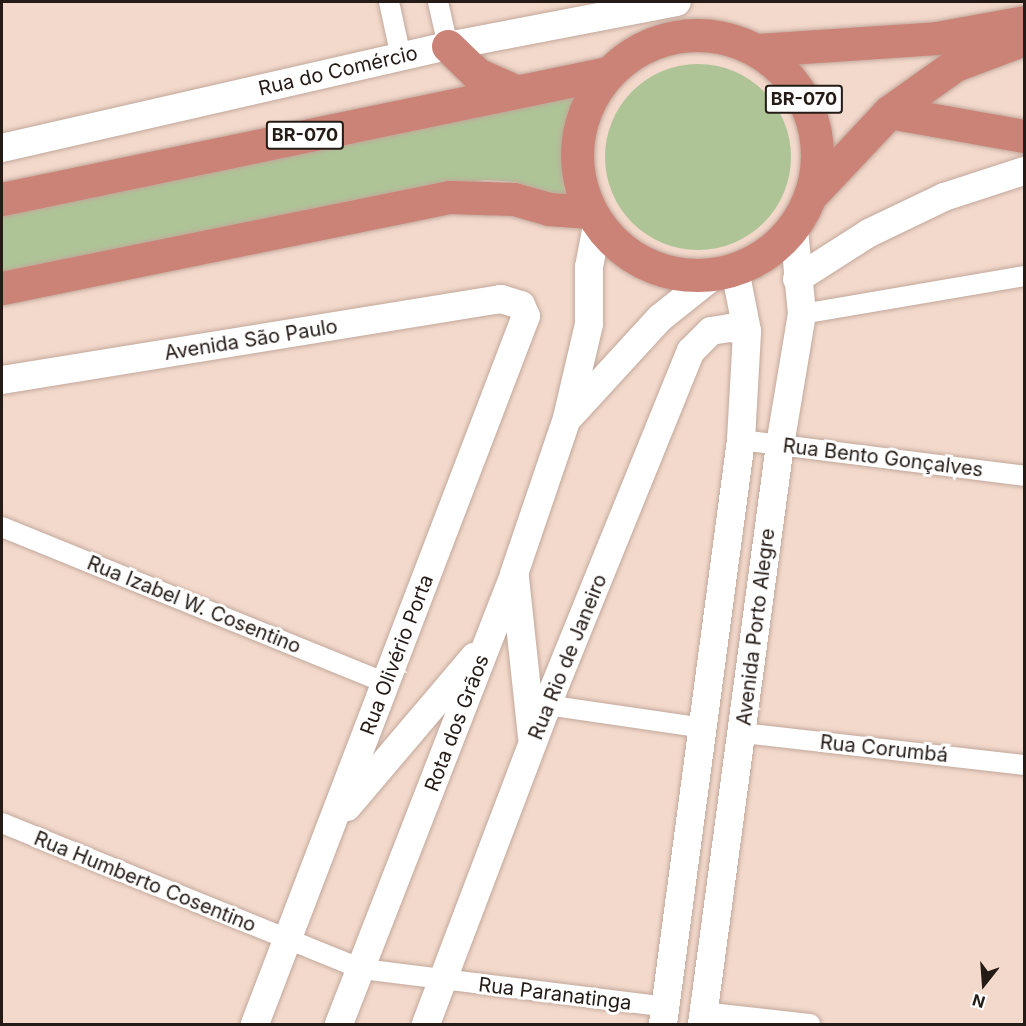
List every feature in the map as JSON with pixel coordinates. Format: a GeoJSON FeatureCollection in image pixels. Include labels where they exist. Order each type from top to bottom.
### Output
{"type":"FeatureCollection","features":[{"type":"Feature","properties":{"kind":"highway","name":"BR-070"},"geometry":{"type":"LineString","coordinates":[[758,50],[937,38],[1024,21]]}},
{"type":"Feature","properties":{"kind":"highway","name":"BR-070"},"geometry":{"type":"LineString","coordinates":[[813,193],[819,152],[811,111],[789,76],[758,50],[719,36],[678,36],[640,48],[608,73],[587,105],[577,142],[579,180],[593,219],[646,264],[680,274],[725,272],[768,254],[794,229],[813,193],[889,112],[955,65],[1024,39]]}},
{"type":"Feature","properties":{"kind":"highway"},"geometry":{"type":"LineString","coordinates":[[448,46],[477,74],[515,91]]}},
{"type":"Feature","properties":{"kind":"highway","name":"BR-070"},"geometry":{"type":"LineString","coordinates":[[2,199],[608,73]]}},
{"type":"Feature","properties":{"kind":"highway"},"geometry":{"type":"LineString","coordinates":[[889,112],[1024,136]]}},
{"type":"Feature","properties":{"kind":"highway"},"geometry":{"type":"LineString","coordinates":[[2,288],[450,197],[514,199],[593,219]]}},
{"type":"Feature","properties":{"kind":"street"},"geometry":{"type":"LineString","coordinates":[[389,2],[401,57]]}},
{"type":"Feature","properties":{"kind":"street"},"geometry":{"type":"LineString","coordinates":[[438,2],[448,46]]}},
{"type":"Feature","properties":{"kind":"street","name":"Rua do Comércio"},"geometry":{"type":"LineString","coordinates":[[2,148],[448,46],[677,2]]}},
{"type":"Feature","properties":{"kind":"street"},"geometry":{"type":"LineString","coordinates":[[796,279],[869,232],[944,197],[1024,171]]}},
{"type":"Feature","properties":{"kind":"street","name":"Rota dos Grãos"},"geometry":{"type":"LineString","coordinates":[[339,1024],[514,573],[567,418],[589,324],[593,219]]}},
{"type":"Feature","properties":{"kind":"street","name":"Avenida Porto Alegre"},"geometry":{"type":"LineString","coordinates":[[703,1018],[780,445],[802,314],[796,279],[794,229]]}},
{"type":"Feature","properties":{"kind":"street","name":"Rota dos Grãos"},"geometry":{"type":"LineString","coordinates":[[567,418],[660,318],[725,272]]}},
{"type":"Feature","properties":{"kind":"street","name":"Avenida Porto Alegre"},"geometry":{"type":"LineString","coordinates":[[664,1016],[705,728],[741,440],[747,331],[725,272]]}},
{"type":"Feature","properties":{"kind":"street"},"geometry":{"type":"LineString","coordinates":[[802,314],[1024,276]]}},
{"type":"Feature","properties":{"kind":"street","name":"Avenida São Paulo"},"geometry":{"type":"LineString","coordinates":[[2,380],[501,299]]}},
{"type":"Feature","properties":{"kind":"street","name":"Rua Olivério Porta"},"geometry":{"type":"LineString","coordinates":[[255,1024],[526,316],[521,305],[501,299]]}},
{"type":"Feature","properties":{"kind":"street","name":"Rua Rio de Janeiro"},"geometry":{"type":"LineString","coordinates":[[426,1024],[548,705],[692,351],[711,331],[730,328],[747,331]]}},
{"type":"Feature","properties":{"kind":"street","name":"Rua Bento Gonçalves"},"geometry":{"type":"LineString","coordinates":[[741,440],[1024,476]]}},
{"type":"Feature","properties":{"kind":"street","name":"Rua Izabel W. Cosentino"},"geometry":{"type":"LineString","coordinates":[[2,527],[387,683]]}},
{"type":"Feature","properties":{"kind":"street"},"geometry":{"type":"LineString","coordinates":[[514,573],[533,743]]}},
{"type":"Feature","properties":{"kind":"street"},"geometry":{"type":"LineString","coordinates":[[333,824],[489,639]]}},
{"type":"Feature","properties":{"kind":"street"},"geometry":{"type":"LineString","coordinates":[[548,705],[705,728]]}},
{"type":"Feature","properties":{"kind":"street","name":"Rua Corumbá"},"geometry":{"type":"LineString","coordinates":[[743,733],[1024,765]]}},
{"type":"Feature","properties":{"kind":"street","name":"Rua Humberto Cosentino"},"geometry":{"type":"LineString","coordinates":[[2,824],[362,969]]}},
{"type":"Feature","properties":{"kind":"street","name":"Rua Paranatinga"},"geometry":{"type":"LineString","coordinates":[[362,969],[664,1016]]}},
{"type":"Feature","properties":{"kind":"street"},"geometry":{"type":"LineString","coordinates":[[703,1018],[810,1024]]}},
{"type":"Feature","properties":{"kind":"green space"},"geometry":{"type":"Polygon","coordinates":[[[698,64],[716,65],[734,71],[750,79],[764,91],[776,105],[784,121],[790,139],[790,175],[784,193],[776,209],[764,223],[750,235],[734,243],[716,249],[698,250],[680,249],[662,243],[646,235],[632,223],[620,209],[612,193],[606,175],[605,157],[606,139],[612,121],[620,105],[632,91],[646,79],[662,71],[680,65],[698,64]]]}},
{"type":"Feature","properties":{"kind":"green space"},"geometry":{"type":"Polygon","coordinates":[[[579,87],[563,137],[562,176],[567,203],[516,182],[486,180],[450,185],[2,277],[2,216],[433,124],[579,87]]]}}]}
